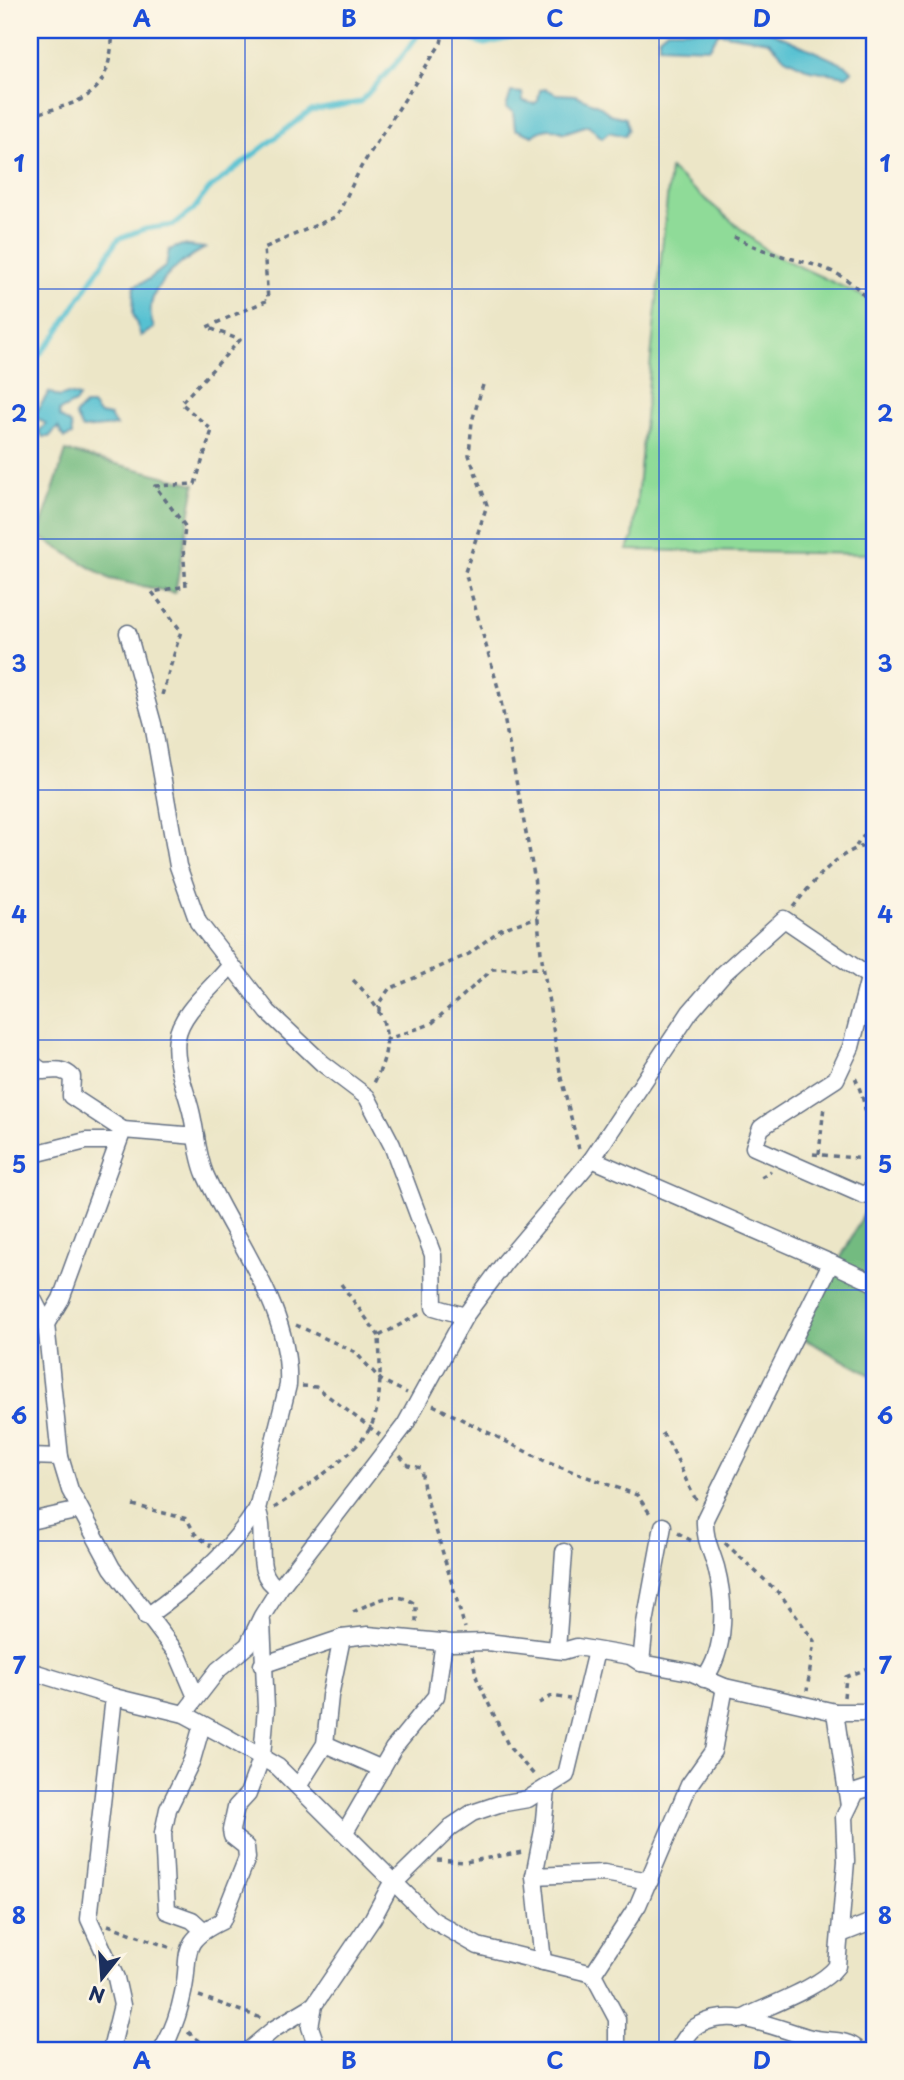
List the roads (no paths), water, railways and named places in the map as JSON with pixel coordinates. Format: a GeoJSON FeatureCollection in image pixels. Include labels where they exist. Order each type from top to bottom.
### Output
{"type":"FeatureCollection","features":[{"type":"Feature","properties":{"kind":"street"},"geometry":{"type":"LineString","coordinates":[[128,634],[153,724],[178,866],[198,922],[268,1012],[322,1063],[367,1097],[392,1146],[433,1255],[434,1307],[465,1317]]}},
{"type":"Feature","properties":{"kind":"street"},"geometry":{"type":"LineString","coordinates":[[184,1714],[218,1670],[248,1645],[279,1589],[391,1444],[465,1317],[505,1262],[592,1159],[690,1012],[723,974],[784,919],[872,979],[851,1047],[836,1079],[768,1123],[758,1135],[755,1149],[863,1195],[874,1188]]}},
{"type":"Feature","properties":{"kind":"street"},"geometry":{"type":"LineString","coordinates":[[229,965],[189,1013],[177,1038],[181,1078],[204,1171],[275,1317],[289,1364],[288,1385],[259,1513],[262,1572],[271,1585],[279,1589]]}},
{"type":"Feature","properties":{"kind":"street"},"geometry":{"type":"LineString","coordinates":[[30,1062],[42,1071],[62,1070],[68,1073],[72,1077],[71,1096],[120,1135]]}},
{"type":"Feature","properties":{"kind":"street"},"geometry":{"type":"LineString","coordinates":[[30,1155],[120,1135],[196,1136]]}},
{"type":"Feature","properties":{"kind":"street"},"geometry":{"type":"LineString","coordinates":[[46,1324],[61,1299],[120,1135]]}},
{"type":"Feature","properties":{"kind":"street"},"geometry":{"type":"LineString","coordinates":[[592,1159],[874,1283]]}},
{"type":"Feature","properties":{"kind":"street"},"geometry":{"type":"LineString","coordinates":[[704,1679],[713,1668],[723,1612],[718,1575],[706,1535],[831,1263]]}},
{"type":"Feature","properties":{"kind":"street"},"geometry":{"type":"LineString","coordinates":[[30,1293],[46,1324],[60,1457],[70,1490],[111,1568],[146,1617],[178,1655],[196,1697]]}},
{"type":"Feature","properties":{"kind":"street"},"geometry":{"type":"LineString","coordinates":[[30,1456],[60,1457]]}},
{"type":"Feature","properties":{"kind":"street"},"geometry":{"type":"LineString","coordinates":[[30,1521],[80,1510]]}},
{"type":"Feature","properties":{"kind":"street"},"geometry":{"type":"LineString","coordinates":[[146,1617],[181,1591],[240,1535],[259,1513]]}},
{"type":"Feature","properties":{"kind":"street"},"geometry":{"type":"LineString","coordinates":[[641,1663],[645,1623],[663,1526]]}},
{"type":"Feature","properties":{"kind":"street"},"geometry":{"type":"LineString","coordinates":[[557,1650],[564,1552]]}},
{"type":"Feature","properties":{"kind":"street"},"geometry":{"type":"LineString","coordinates":[[162,2050],[176,2021],[184,1992],[186,1953],[204,1930],[222,1922],[244,1868],[246,1847],[232,1836],[231,1830],[236,1807],[248,1794],[262,1756],[266,1708],[262,1665],[262,1616]]}},
{"type":"Feature","properties":{"kind":"street"},"geometry":{"type":"LineString","coordinates":[[262,1665],[342,1638],[368,1634],[557,1650],[577,1647],[630,1656],[641,1663],[678,1669],[725,1687],[839,1712],[874,1712]]}},
{"type":"Feature","properties":{"kind":"street"},"geometry":{"type":"LineString","coordinates":[[299,1785],[325,1744],[330,1696],[342,1638]]}},
{"type":"Feature","properties":{"kind":"street"},"geometry":{"type":"LineString","coordinates":[[345,1832],[393,1749],[436,1696],[444,1642]]}},
{"type":"Feature","properties":{"kind":"street"},"geometry":{"type":"LineString","coordinates":[[318,2050],[310,2027],[314,2005],[394,1882],[451,1827],[472,1814],[499,1804],[528,1799],[566,1775],[596,1651]]}},
{"type":"Feature","properties":{"kind":"street"},"geometry":{"type":"LineString","coordinates":[[30,1671],[114,1697],[184,1714],[262,1756],[299,1785],[431,1919],[478,1946],[593,1974],[617,2019],[617,2050]]}},
{"type":"Feature","properties":{"kind":"street"},"geometry":{"type":"LineString","coordinates":[[593,1974],[650,1881],[668,1828],[689,1785],[713,1751],[725,1687]]}},
{"type":"Feature","properties":{"kind":"street"},"geometry":{"type":"LineString","coordinates":[[111,2050],[122,2005],[116,1978],[89,1919],[114,1697]]}},
{"type":"Feature","properties":{"kind":"street"},"geometry":{"type":"LineString","coordinates":[[839,1712],[849,1806]]}},
{"type":"Feature","properties":{"kind":"street"},"geometry":{"type":"LineString","coordinates":[[202,1724],[192,1760],[168,1809],[163,1833],[167,1911],[192,1920],[204,1930]]}},
{"type":"Feature","properties":{"kind":"street"},"geometry":{"type":"LineString","coordinates":[[325,1744],[382,1769]]}},
{"type":"Feature","properties":{"kind":"street"},"geometry":{"type":"LineString","coordinates":[[740,2020],[833,1972],[840,1960],[846,1861],[844,1817],[856,1792],[868,1788],[874,1791]]}},
{"type":"Feature","properties":{"kind":"street"},"geometry":{"type":"LineString","coordinates":[[543,1962],[534,1876],[547,1789]]}},
{"type":"Feature","properties":{"kind":"street"},"geometry":{"type":"LineString","coordinates":[[534,1876],[604,1872],[650,1881]]}},
{"type":"Feature","properties":{"kind":"street"},"geometry":{"type":"LineString","coordinates":[[841,1934],[874,1921]]}},
{"type":"Feature","properties":{"kind":"street"},"geometry":{"type":"LineString","coordinates":[[249,2050],[276,2027],[314,2005]]}},
{"type":"Feature","properties":{"kind":"street"},"geometry":{"type":"LineString","coordinates":[[678,2050],[701,2024],[727,2018],[773,2025],[812,2039],[852,2044],[858,2050]]}},
{"type":"Feature","properties":{"kind":"water"},"geometry":{"type":"Polygon","coordinates":[[[667,30],[767,30],[847,66],[852,71],[846,76],[810,70],[785,58],[769,41],[719,33],[708,48],[659,46],[659,37],[667,30]]]}},
{"type":"Feature","properties":{"kind":"water"},"geometry":{"type":"Polygon","coordinates":[[[547,89],[556,94],[575,95],[598,105],[610,114],[626,118],[628,129],[625,136],[609,132],[602,138],[588,125],[564,133],[548,129],[533,136],[515,129],[513,112],[506,108],[511,92],[522,93],[523,101],[534,104],[538,101],[540,90],[547,89]]]}},
{"type":"Feature","properties":{"kind":"water"},"geometry":{"type":"Polygon","coordinates":[[[182,245],[205,248],[183,262],[163,280],[152,303],[154,328],[141,336],[133,314],[134,286],[148,280],[166,266],[169,250],[182,245]]]}},
{"type":"Feature","properties":{"kind":"water"},"geometry":{"type":"Polygon","coordinates":[[[49,392],[59,397],[68,394],[79,397],[75,403],[59,411],[60,417],[71,425],[72,435],[64,438],[58,427],[49,437],[43,437],[39,431],[46,424],[34,416],[49,392]]]}},
{"type":"Feature","properties":{"kind":"water"},"geometry":{"type":"Polygon","coordinates":[[[85,405],[92,405],[99,414],[110,416],[116,426],[82,429],[75,415],[85,405]]]}},
{"type":"Feature","properties":{"kind":"waterway"},"geometry":{"type":"LineString","coordinates":[[30,366],[56,335],[118,239],[145,229],[173,225],[193,210],[209,189],[310,111],[360,102],[399,60],[422,30]]}},
{"type":"Feature","properties":{"kind":"waterway"},"geometry":{"type":"LineString","coordinates":[[420,33],[453,35],[485,44],[543,30]]}}]}
